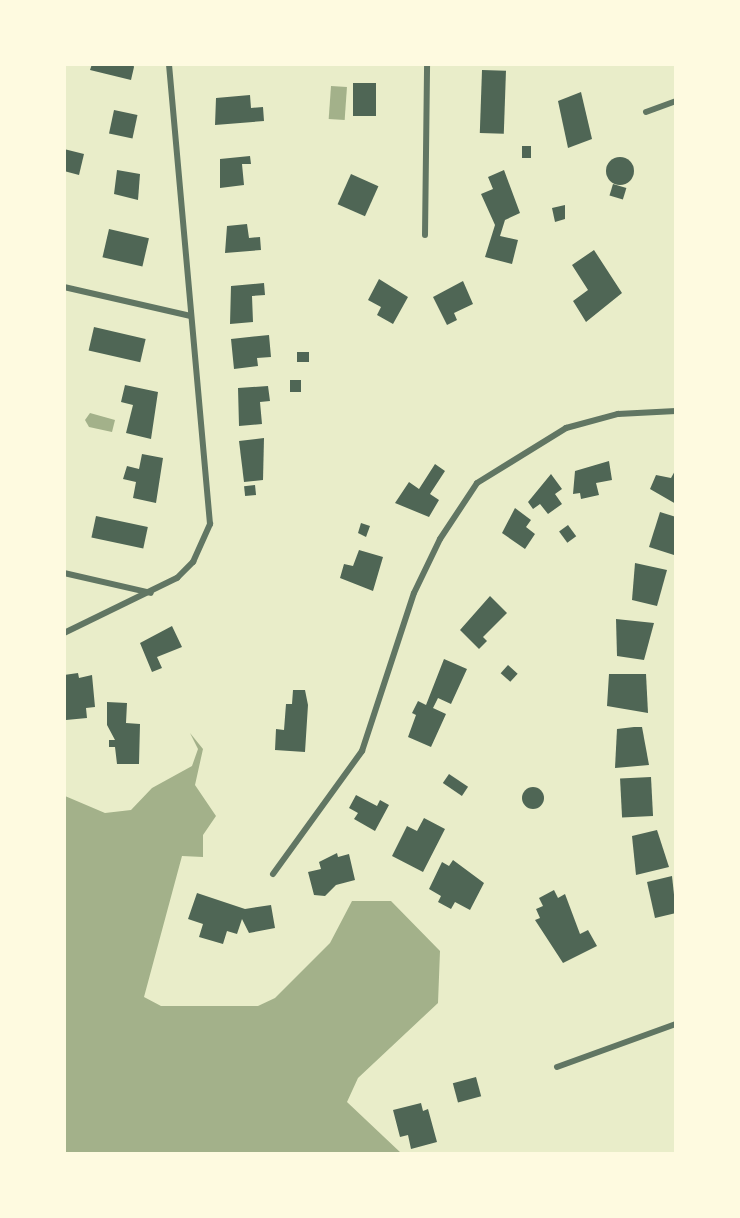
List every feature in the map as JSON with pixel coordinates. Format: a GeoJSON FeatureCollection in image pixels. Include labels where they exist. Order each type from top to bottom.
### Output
{"type":"FeatureCollection","features":[{"type":"Feature","properties":{"kind":"street"},"geometry":{"type":"LineString","coordinates":[[64,633],[152,593],[194,562],[210,524],[169,64]]}},
{"type":"Feature","properties":{"kind":"street"},"geometry":{"type":"LineString","coordinates":[[425,235],[427,64]]}},
{"type":"Feature","properties":{"kind":"street"},"geometry":{"type":"LineString","coordinates":[[646,112],[675,101]]}},
{"type":"Feature","properties":{"kind":"street"},"geometry":{"type":"LineString","coordinates":[[64,287],[191,316]]}},
{"type":"Feature","properties":{"kind":"street"},"geometry":{"type":"LineString","coordinates":[[273,874],[367,740],[414,593],[440,539],[477,483],[566,428],[618,414],[675,411]]}},
{"type":"Feature","properties":{"kind":"street"},"geometry":{"type":"LineString","coordinates":[[64,573],[152,593]]}},
{"type":"Feature","properties":{"kind":"street"},"geometry":{"type":"LineString","coordinates":[[557,1067],[675,1024]]}},
{"type":"Feature","properties":{"kind":"shaded area"},"geometry":{"type":"Polygon","coordinates":[[[331,86],[347,87],[345,120],[329,119],[331,86]]]}},
{"type":"Feature","properties":{"kind":"shaded area"},"geometry":{"type":"Polygon","coordinates":[[[90,413],[115,420],[112,432],[89,427],[85,420],[90,413]]]}},
{"type":"Feature","properties":{"kind":"shaded area"},"geometry":{"type":"Polygon","coordinates":[[[190,733],[203,749],[195,785],[216,816],[203,835],[203,857],[182,856],[144,997],[161,1006],[258,1006],[275,998],[330,943],[352,901],[391,901],[440,951],[438,1003],[358,1078],[347,1102],[401,1153],[65,1153],[65,796],[105,813],[131,810],[152,788],[192,766],[198,749],[190,733]]]}},
{"type":"Feature","properties":{"kind":"building"},"geometry":{"type":"Polygon","coordinates":[[[92,64],[133,64],[131,80],[90,70],[92,64]]]}},
{"type":"Feature","properties":{"kind":"building"},"geometry":{"type":"Polygon","coordinates":[[[482,70],[506,71],[504,134],[480,133],[482,70]]]}},
{"type":"Feature","properties":{"kind":"building"},"geometry":{"type":"Polygon","coordinates":[[[353,83],[376,83],[376,116],[353,116],[353,83]]]}},
{"type":"Feature","properties":{"kind":"building"},"geometry":{"type":"Polygon","coordinates":[[[581,92],[592,139],[568,148],[558,101],[581,92]]]}},
{"type":"Feature","properties":{"kind":"building"},"geometry":{"type":"Polygon","coordinates":[[[250,95],[251,108],[263,107],[264,121],[215,125],[216,98],[250,95]]]}},
{"type":"Feature","properties":{"kind":"building"},"geometry":{"type":"Polygon","coordinates":[[[114,110],[137,115],[132,138],[109,133],[114,110]]]}},
{"type":"Feature","properties":{"kind":"building"},"geometry":{"type":"Polygon","coordinates":[[[522,146],[531,146],[531,158],[522,158],[522,146]]]}},
{"type":"Feature","properties":{"kind":"building"},"geometry":{"type":"Polygon","coordinates":[[[64,149],[84,154],[79,175],[64,171],[64,149]]]}},
{"type":"Feature","properties":{"kind":"building"},"geometry":{"type":"Polygon","coordinates":[[[250,156],[251,164],[242,164],[244,185],[220,188],[220,159],[250,156]]]}},
{"type":"Feature","properties":{"kind":"building"},"geometry":{"type":"Polygon","coordinates":[[[620,157],[630,161],[634,171],[630,181],[620,185],[610,181],[606,171],[610,161],[620,157]]]}},
{"type":"Feature","properties":{"kind":"building"},"geometry":{"type":"Polygon","coordinates":[[[117,170],[140,174],[138,200],[114,194],[117,170]]]}},
{"type":"Feature","properties":{"kind":"building"},"geometry":{"type":"Polygon","coordinates":[[[504,170],[520,213],[505,220],[500,236],[518,240],[512,264],[485,257],[495,225],[481,194],[493,189],[488,177],[504,170]]]}},
{"type":"Feature","properties":{"kind":"building"},"geometry":{"type":"Polygon","coordinates":[[[351,174],[378,186],[365,216],[338,204],[351,174]]]}},
{"type":"Feature","properties":{"kind":"building"},"geometry":{"type":"Polygon","coordinates":[[[613,184],[626,188],[623,200],[609,195],[613,184]]]}},
{"type":"Feature","properties":{"kind":"building"},"geometry":{"type":"Polygon","coordinates":[[[565,205],[565,219],[555,222],[552,208],[565,205]]]}},
{"type":"Feature","properties":{"kind":"building"},"geometry":{"type":"Polygon","coordinates":[[[247,224],[249,238],[260,237],[261,250],[225,253],[227,226],[247,224]]]}},
{"type":"Feature","properties":{"kind":"building"},"geometry":{"type":"Polygon","coordinates":[[[109,229],[149,238],[142,266],[102,257],[109,229]]]}},
{"type":"Feature","properties":{"kind":"building"},"geometry":{"type":"Polygon","coordinates":[[[594,250],[622,293],[586,322],[573,301],[588,290],[572,265],[594,250]]]}},
{"type":"Feature","properties":{"kind":"building"},"geometry":{"type":"Polygon","coordinates":[[[379,279],[408,297],[393,324],[377,315],[381,307],[368,300],[379,279]]]}},
{"type":"Feature","properties":{"kind":"building"},"geometry":{"type":"Polygon","coordinates":[[[463,281],[473,304],[454,313],[457,320],[447,325],[433,297],[463,281]]]}},
{"type":"Feature","properties":{"kind":"building"},"geometry":{"type":"Polygon","coordinates":[[[264,283],[265,295],[252,296],[253,322],[230,324],[231,286],[264,283]]]}},
{"type":"Feature","properties":{"kind":"building"},"geometry":{"type":"Polygon","coordinates":[[[94,327],[146,339],[140,362],[89,350],[94,327]]]}},
{"type":"Feature","properties":{"kind":"building"},"geometry":{"type":"Polygon","coordinates":[[[269,335],[271,357],[257,358],[258,366],[234,369],[231,339],[269,335]]]}},
{"type":"Feature","properties":{"kind":"building"},"geometry":{"type":"Polygon","coordinates":[[[297,352],[309,352],[309,362],[297,362],[297,352]]]}},
{"type":"Feature","properties":{"kind":"building"},"geometry":{"type":"Polygon","coordinates":[[[290,380],[301,380],[301,392],[290,392],[290,380]]]}},
{"type":"Feature","properties":{"kind":"building"},"geometry":{"type":"Polygon","coordinates":[[[125,385],[158,392],[151,439],[126,433],[133,405],[121,402],[125,385]]]}},
{"type":"Feature","properties":{"kind":"building"},"geometry":{"type":"Polygon","coordinates":[[[268,386],[270,401],[260,402],[262,424],[239,426],[238,388],[268,386]]]}},
{"type":"Feature","properties":{"kind":"building"},"geometry":{"type":"Polygon","coordinates":[[[264,438],[263,480],[244,482],[239,441],[264,438]]]}},
{"type":"Feature","properties":{"kind":"building"},"geometry":{"type":"Polygon","coordinates":[[[142,454],[163,458],[156,503],[133,498],[136,482],[123,479],[127,466],[139,469],[142,454]]]}},
{"type":"Feature","properties":{"kind":"building"},"geometry":{"type":"Polygon","coordinates":[[[609,461],[612,480],[596,483],[599,495],[581,499],[580,493],[573,494],[575,471],[609,461]]]}},
{"type":"Feature","properties":{"kind":"building"},"geometry":{"type":"Polygon","coordinates":[[[435,464],[445,471],[430,494],[439,500],[429,517],[395,503],[409,482],[419,489],[435,464]]]}},
{"type":"Feature","properties":{"kind":"building"},"geometry":{"type":"Polygon","coordinates":[[[676,469],[676,504],[650,489],[656,475],[671,478],[676,469]]]}},
{"type":"Feature","properties":{"kind":"building"},"geometry":{"type":"Polygon","coordinates":[[[551,474],[562,489],[555,494],[562,504],[548,514],[540,504],[533,509],[528,502],[551,474]]]}},
{"type":"Feature","properties":{"kind":"building"},"geometry":{"type":"Polygon","coordinates":[[[255,485],[256,495],[245,496],[244,486],[255,485]]]}},
{"type":"Feature","properties":{"kind":"building"},"geometry":{"type":"Polygon","coordinates":[[[515,508],[531,520],[526,527],[535,534],[525,549],[502,533],[515,508]]]}},
{"type":"Feature","properties":{"kind":"building"},"geometry":{"type":"Polygon","coordinates":[[[660,512],[676,517],[674,555],[649,547],[660,512]]]}},
{"type":"Feature","properties":{"kind":"building"},"geometry":{"type":"Polygon","coordinates":[[[96,516],[148,527],[143,549],[91,538],[96,516]]]}},
{"type":"Feature","properties":{"kind":"building"},"geometry":{"type":"Polygon","coordinates":[[[361,523],[370,526],[366,537],[358,533],[361,523]]]}},
{"type":"Feature","properties":{"kind":"building"},"geometry":{"type":"Polygon","coordinates":[[[568,525],[576,536],[567,543],[559,531],[568,525]]]}},
{"type":"Feature","properties":{"kind":"building"},"geometry":{"type":"Polygon","coordinates":[[[359,550],[383,557],[373,591],[340,578],[344,564],[353,566],[359,550]]]}},
{"type":"Feature","properties":{"kind":"building"},"geometry":{"type":"Polygon","coordinates":[[[635,563],[667,570],[657,606],[632,600],[635,563]]]}},
{"type":"Feature","properties":{"kind":"building"},"geometry":{"type":"Polygon","coordinates":[[[490,596],[507,613],[483,637],[487,641],[479,649],[460,630],[490,596]]]}},
{"type":"Feature","properties":{"kind":"building"},"geometry":{"type":"Polygon","coordinates":[[[616,619],[654,623],[644,660],[617,656],[616,619]]]}},
{"type":"Feature","properties":{"kind":"building"},"geometry":{"type":"Polygon","coordinates":[[[172,626],[182,647],[157,657],[162,668],[152,672],[140,643],[172,626]]]}},
{"type":"Feature","properties":{"kind":"building"},"geometry":{"type":"Polygon","coordinates":[[[444,659],[467,669],[451,704],[438,698],[433,708],[446,714],[431,747],[408,737],[416,715],[412,713],[418,701],[426,705],[444,659]]]}},
{"type":"Feature","properties":{"kind":"building"},"geometry":{"type":"Polygon","coordinates":[[[508,665],[518,674],[510,682],[501,673],[508,665]]]}},
{"type":"Feature","properties":{"kind":"building"},"geometry":{"type":"Polygon","coordinates":[[[78,673],[79,678],[92,675],[95,707],[86,708],[87,718],[66,720],[64,675],[78,673]]]}},
{"type":"Feature","properties":{"kind":"building"},"geometry":{"type":"Polygon","coordinates":[[[609,674],[646,674],[648,713],[607,706],[609,674]]]}},
{"type":"Feature","properties":{"kind":"building"},"geometry":{"type":"Polygon","coordinates":[[[293,690],[305,690],[308,705],[305,752],[275,750],[276,729],[284,730],[286,704],[292,704],[293,690]]]}},
{"type":"Feature","properties":{"kind":"building"},"geometry":{"type":"Polygon","coordinates":[[[107,702],[127,703],[126,723],[140,724],[139,764],[117,764],[115,747],[109,747],[109,740],[115,740],[107,725],[107,702]]]}},
{"type":"Feature","properties":{"kind":"building"},"geometry":{"type":"Polygon","coordinates":[[[642,727],[649,765],[615,768],[617,729],[642,727]]]}},
{"type":"Feature","properties":{"kind":"building"},"geometry":{"type":"Polygon","coordinates":[[[449,774],[468,787],[462,796],[443,783],[449,774]]]}},
{"type":"Feature","properties":{"kind":"building"},"geometry":{"type":"Polygon","coordinates":[[[651,777],[653,816],[622,818],[620,779],[651,777]]]}},
{"type":"Feature","properties":{"kind":"building"},"geometry":{"type":"Polygon","coordinates":[[[533,787],[543,794],[544,798],[537,808],[533,809],[523,802],[522,798],[529,788],[533,787]]]}},
{"type":"Feature","properties":{"kind":"building"},"geometry":{"type":"Polygon","coordinates":[[[356,795],[377,806],[380,800],[389,805],[375,831],[354,819],[358,813],[349,808],[356,795]]]}},
{"type":"Feature","properties":{"kind":"building"},"geometry":{"type":"Polygon","coordinates":[[[424,818],[445,829],[423,872],[392,856],[407,826],[417,831],[424,818]]]}},
{"type":"Feature","properties":{"kind":"building"},"geometry":{"type":"Polygon","coordinates":[[[657,830],[669,867],[636,875],[632,836],[657,830]]]}},
{"type":"Feature","properties":{"kind":"building"},"geometry":{"type":"Polygon","coordinates":[[[337,853],[338,857],[349,854],[355,880],[336,885],[325,896],[314,895],[308,872],[321,869],[319,862],[337,853]]]}},
{"type":"Feature","properties":{"kind":"building"},"geometry":{"type":"Polygon","coordinates":[[[453,860],[484,883],[470,910],[455,902],[451,909],[438,902],[441,896],[429,889],[442,862],[449,866],[453,860]]]}},
{"type":"Feature","properties":{"kind":"building"},"geometry":{"type":"Polygon","coordinates":[[[672,876],[676,913],[655,918],[647,882],[672,876]]]}},
{"type":"Feature","properties":{"kind":"building"},"geometry":{"type":"Polygon","coordinates":[[[554,890],[558,898],[565,894],[580,934],[588,930],[597,946],[563,963],[535,920],[540,918],[536,909],[543,906],[539,898],[554,890]]]}},
{"type":"Feature","properties":{"kind":"building"},"geometry":{"type":"Polygon","coordinates":[[[197,893],[245,909],[271,905],[275,928],[249,933],[242,919],[237,934],[227,931],[223,944],[199,937],[203,924],[188,919],[197,893]]]}},
{"type":"Feature","properties":{"kind":"building"},"geometry":{"type":"Polygon","coordinates":[[[476,1077],[481,1096],[458,1103],[453,1083],[476,1077]]]}},
{"type":"Feature","properties":{"kind":"building"},"geometry":{"type":"Polygon","coordinates":[[[421,1103],[423,1111],[428,1109],[437,1142],[411,1149],[408,1135],[400,1137],[393,1110],[421,1103]]]}}]}
